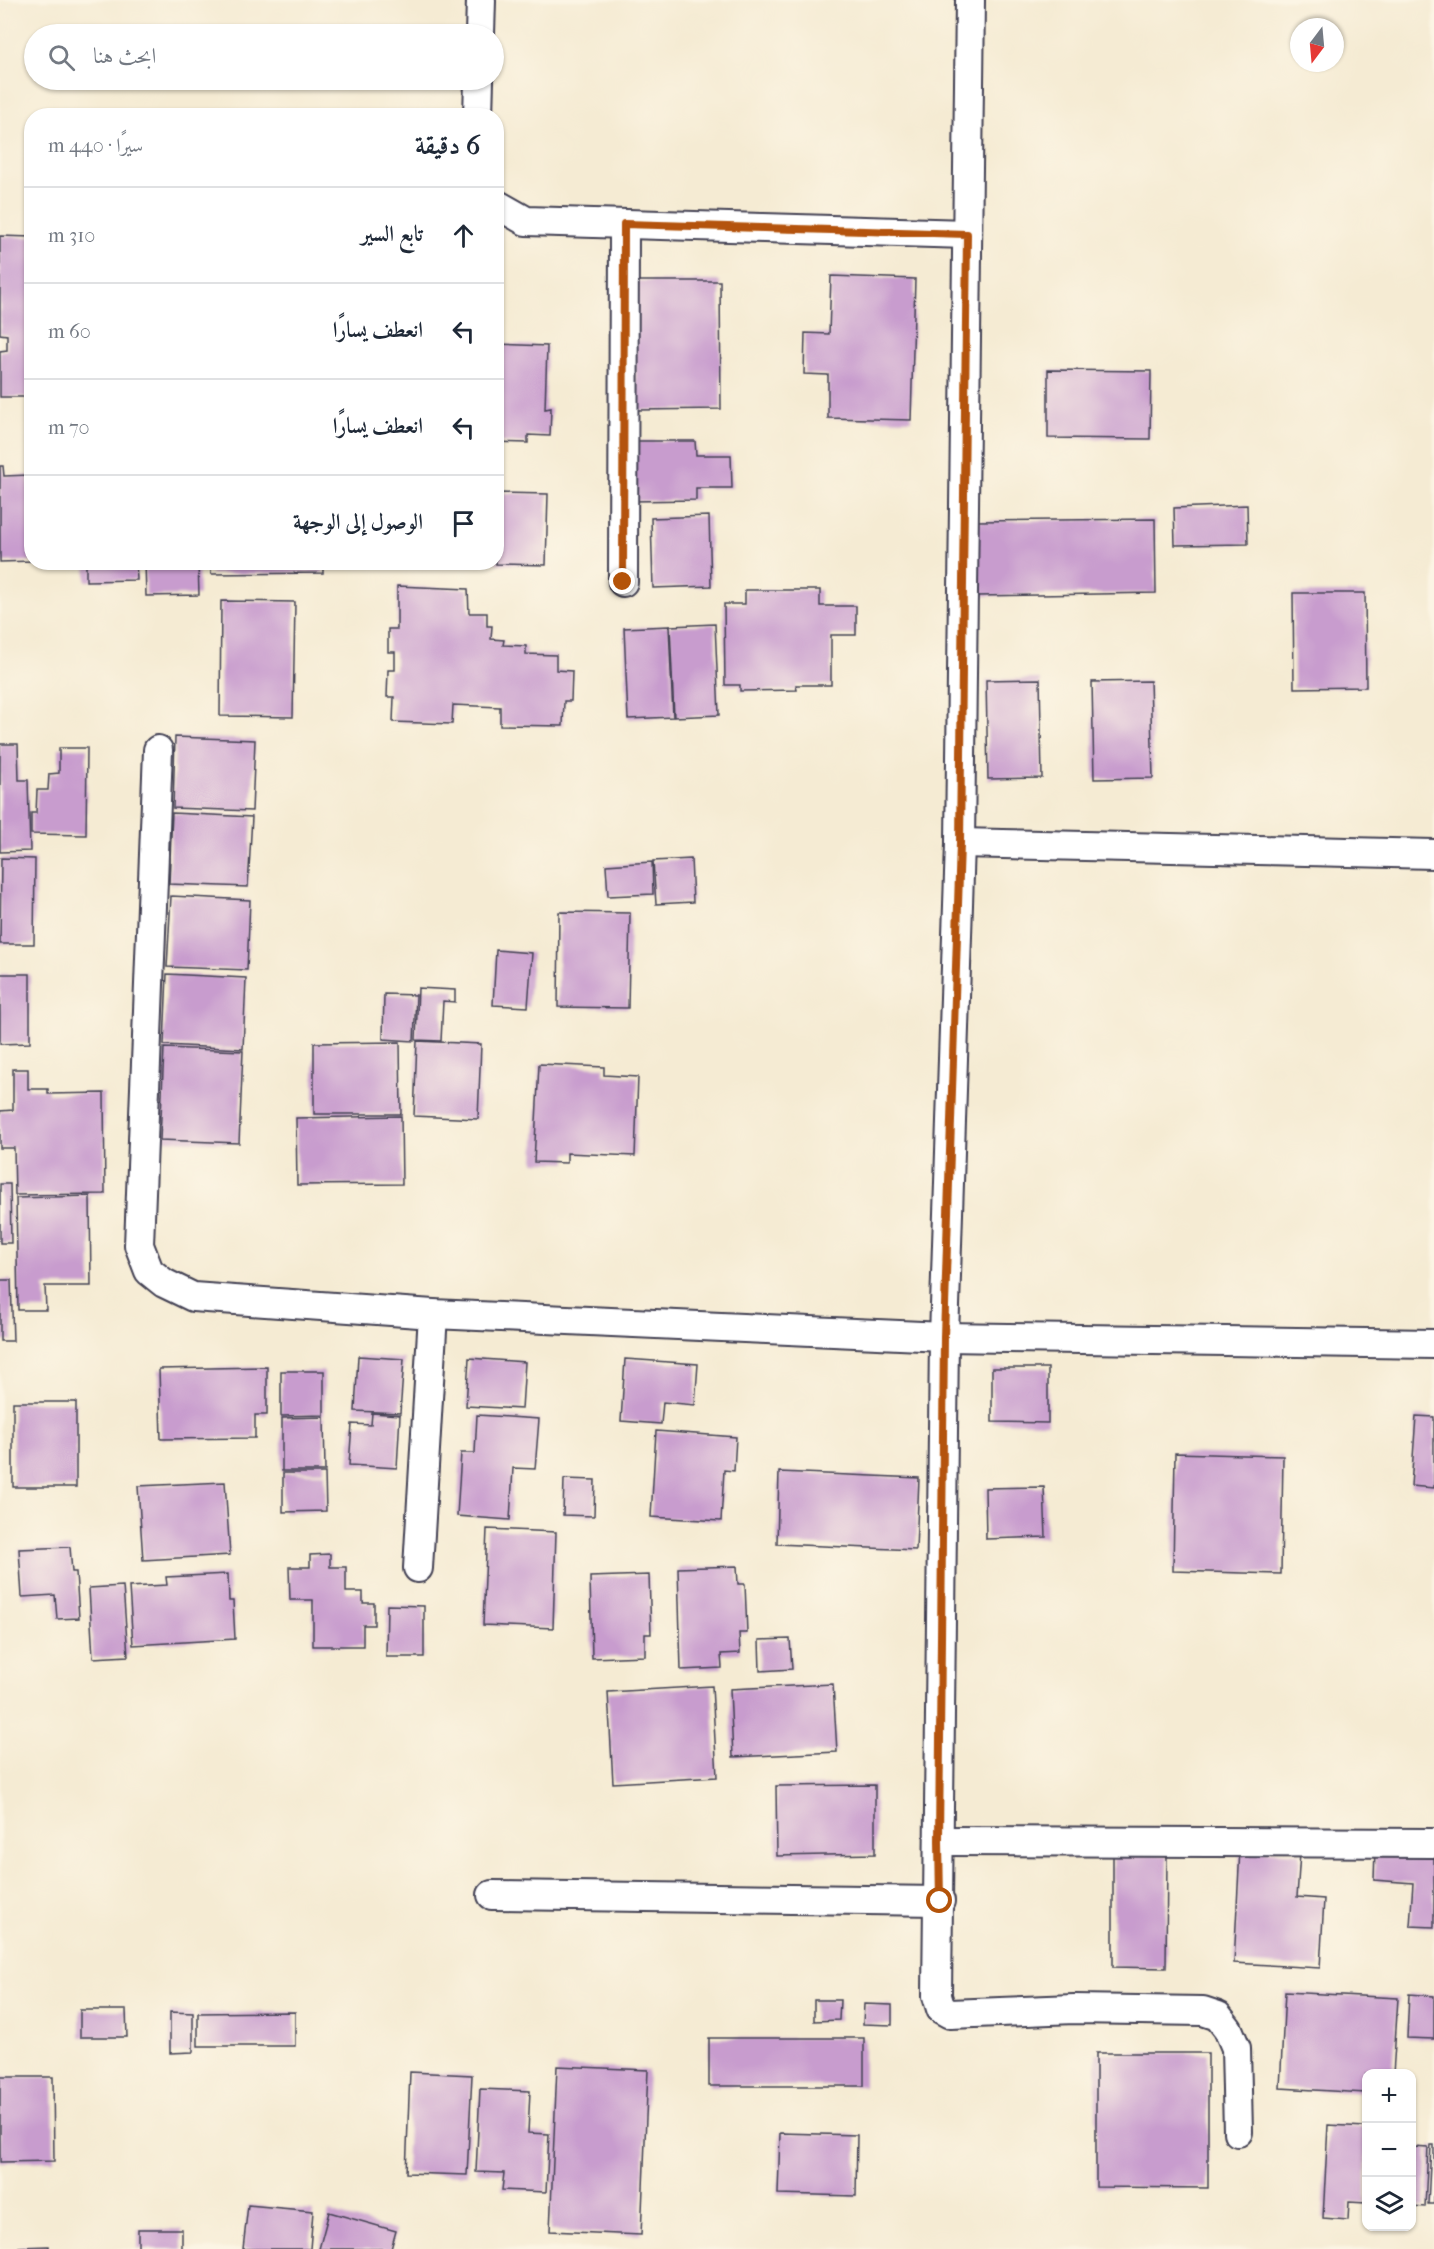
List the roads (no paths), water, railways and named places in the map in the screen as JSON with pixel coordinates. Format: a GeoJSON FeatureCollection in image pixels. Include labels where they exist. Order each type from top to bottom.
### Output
{"type":"FeatureCollection","features":[{"type":"Feature","properties":{"kind":"street"},"geometry":{"type":"LineString","coordinates":[[480,24],[481,0]]}},
{"type":"Feature","properties":{"kind":"street"},"geometry":{"type":"LineString","coordinates":[[970,0],[960,843],[944,1337],[938,1996],[941,2008],[950,2014],[1074,2009],[1203,2011],[1218,2016],[1236,2048],[1238,2132]]}},
{"type":"Feature","properties":{"kind":"street"},"geometry":{"type":"LineString","coordinates":[[478,108],[479,90]]}},
{"type":"Feature","properties":{"kind":"street"},"geometry":{"type":"LineString","coordinates":[[504,209],[526,222],[967,234]]}},
{"type":"Feature","properties":{"kind":"street"},"geometry":{"type":"LineString","coordinates":[[623,582],[624,224]]}},
{"type":"Feature","properties":{"kind":"street"},"geometry":{"type":"LineString","coordinates":[[158,750],[139,1245],[148,1271],[164,1283],[193,1297],[434,1314],[944,1337],[1434,1344]]}},
{"type":"Feature","properties":{"kind":"street"},"geometry":{"type":"LineString","coordinates":[[960,843],[1434,854]]}},
{"type":"Feature","properties":{"kind":"street"},"geometry":{"type":"LineString","coordinates":[[418,1568],[434,1314]]}},
{"type":"Feature","properties":{"kind":"street"},"geometry":{"type":"LineString","coordinates":[[939,1841],[1434,1844]]}},
{"type":"Feature","properties":{"kind":"street"},"geometry":{"type":"LineString","coordinates":[[492,1895],[940,1901]]}}]}
